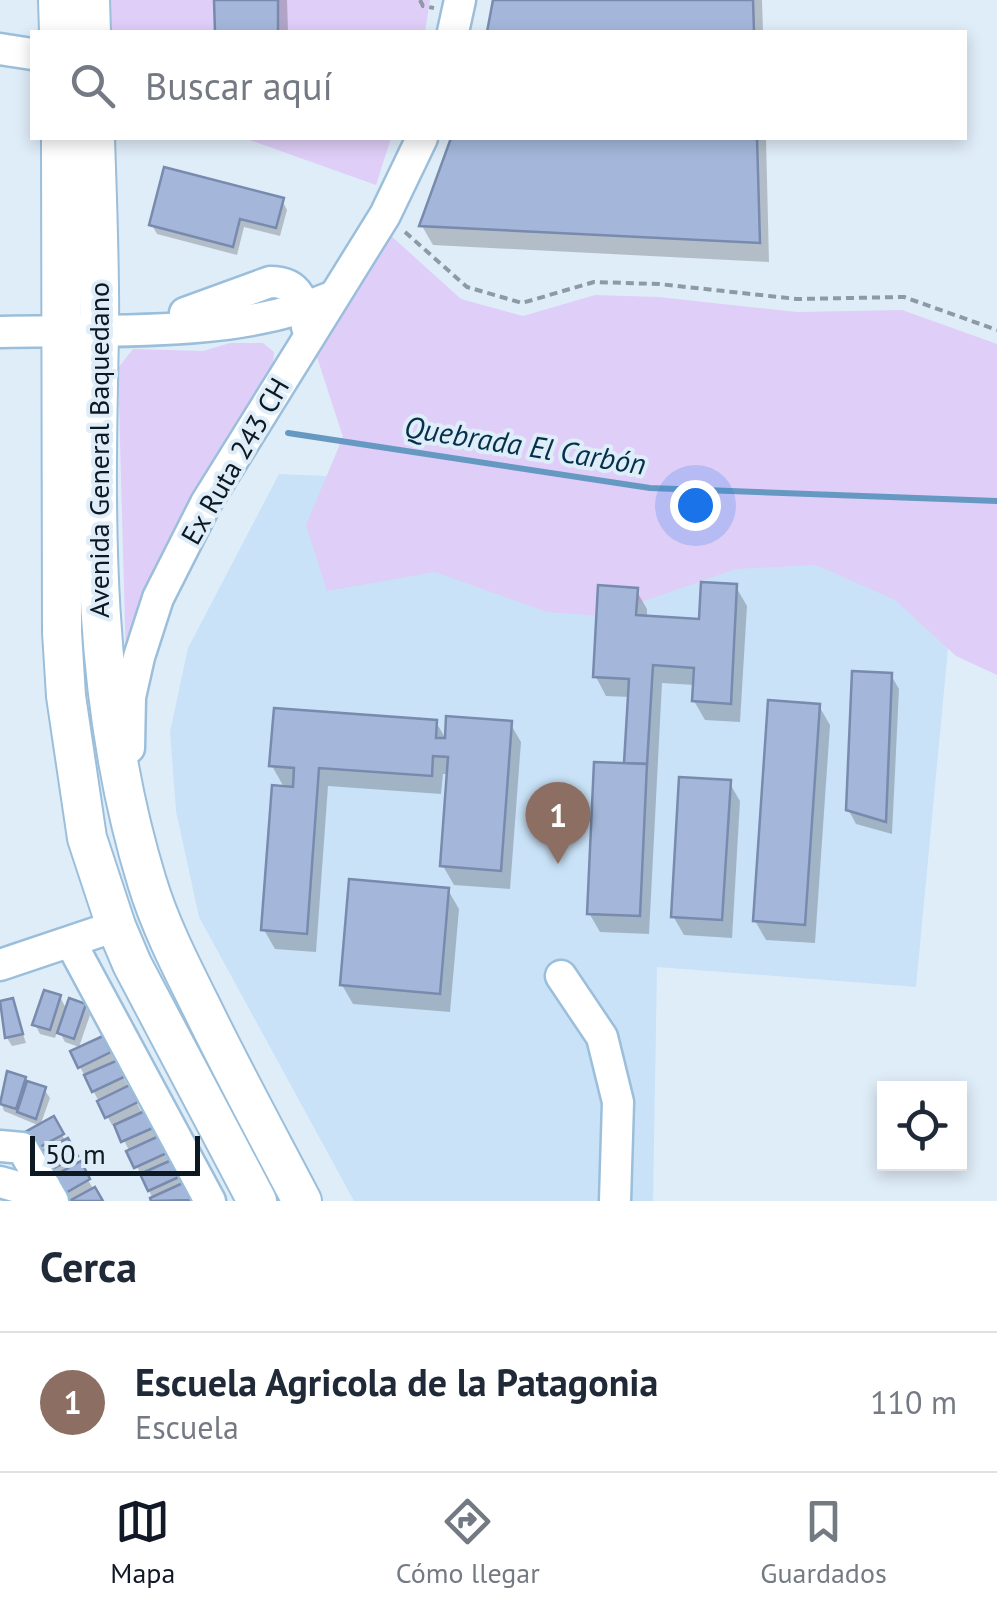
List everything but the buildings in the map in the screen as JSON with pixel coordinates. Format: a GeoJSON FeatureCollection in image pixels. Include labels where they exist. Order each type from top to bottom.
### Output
{"type":"FeatureCollection","features":[{"type":"Feature","properties":{"kind":"main road"},"geometry":{"type":"LineString","coordinates":[[58,0],[60,30]]}},
{"type":"Feature","properties":{"kind":"main road"},"geometry":{"type":"LineString","coordinates":[[90,0],[91,30]]}},
{"type":"Feature","properties":{"kind":"main road","name":"Avenida General Baquedano"},"geometry":{"type":"LineString","coordinates":[[61,140],[62,632],[66,696],[86,838],[132,964],[258,1201]]}},
{"type":"Feature","properties":{"kind":"main road","name":"Avenida General Baquedano"},"geometry":{"type":"LineString","coordinates":[[94,140],[99,332],[94,437],[96,574],[101,645],[129,811],[148,885],[172,947],[302,1201]]}},
{"type":"Feature","properties":{"kind":"street"},"geometry":{"type":"LineString","coordinates":[[453,30],[460,0]]}},
{"type":"Feature","properties":{"kind":"street"},"geometry":{"type":"LineString","coordinates":[[0,49],[30,54]]}},
{"type":"Feature","properties":{"kind":"street","name":"Ex Ruta 243 CH"},"geometry":{"type":"LineString","coordinates":[[129,811],[130,696],[138,657],[158,598],[306,322],[334,296],[385,215],[421,140]]}},
{"type":"Feature","properties":{"kind":"street"},"geometry":{"type":"LineString","coordinates":[[0,332],[99,332],[196,312],[270,282],[284,282],[296,288],[306,322]]}},
{"type":"Feature","properties":{"kind":"street"},"geometry":{"type":"LineString","coordinates":[[0,964],[116,926]]}},
{"type":"Feature","properties":{"kind":"street"},"geometry":{"type":"LineString","coordinates":[[71,942],[210,1201]]}},
{"type":"Feature","properties":{"kind":"street"},"geometry":{"type":"LineString","coordinates":[[561,976],[602,1038],[618,1102],[615,1201]]}},
{"type":"Feature","properties":{"kind":"street"},"geometry":{"type":"LineString","coordinates":[[0,1146],[22,1148],[49,1194]]}},
{"type":"Feature","properties":{"kind":"street"},"geometry":{"type":"LineString","coordinates":[[0,1182],[49,1194]]}},
{"type":"Feature","properties":{"kind":"path"},"geometry":{"type":"LineString","coordinates":[[385,215],[467,288],[522,303],[594,282],[659,284],[797,300],[904,297],[997,330]]}},
{"type":"Feature","properties":{"kind":"shaded area"},"geometry":{"type":"Polygon","coordinates":[[[105,0],[430,0],[425,30],[106,30],[105,0]]]}},
{"type":"Feature","properties":{"kind":"shaded area"},"geometry":{"type":"Polygon","coordinates":[[[250,140],[390,140],[376,185],[250,140]]]}},
{"type":"Feature","properties":{"kind":"shaded area"},"geometry":{"type":"Polygon","coordinates":[[[389,234],[461,299],[523,316],[595,295],[658,297],[797,312],[902,310],[997,344],[997,675],[956,656],[895,600],[816,565],[736,569],[601,616],[547,612],[435,572],[327,591],[306,525],[343,437],[316,354],[389,234]]]}},
{"type":"Feature","properties":{"kind":"shaded area"},"geometry":{"type":"Polygon","coordinates":[[[230,343],[263,343],[274,352],[273,366],[187,506],[140,605],[126,659],[118,368],[133,349],[203,351],[230,343]]]}},
{"type":"Feature","properties":{"kind":"shaded area"},"geometry":{"type":"Polygon","coordinates":[[[279,474],[962,501],[916,987],[657,967],[653,1201],[354,1201],[199,917],[176,811],[170,732],[188,648],[279,474]]]}},
{"type":"Feature","properties":{"kind":"waterway","name":"Quebrada El Carbón"},"geometry":{"type":"LineString","coordinates":[[288,433],[650,488],[997,501]]}},
{"type":"Feature","properties":{"kind":"place","name":"Escuela Agricola de la Patagonia"},"geometry":{"type":"Point","coordinates":[558,864]}}]}
